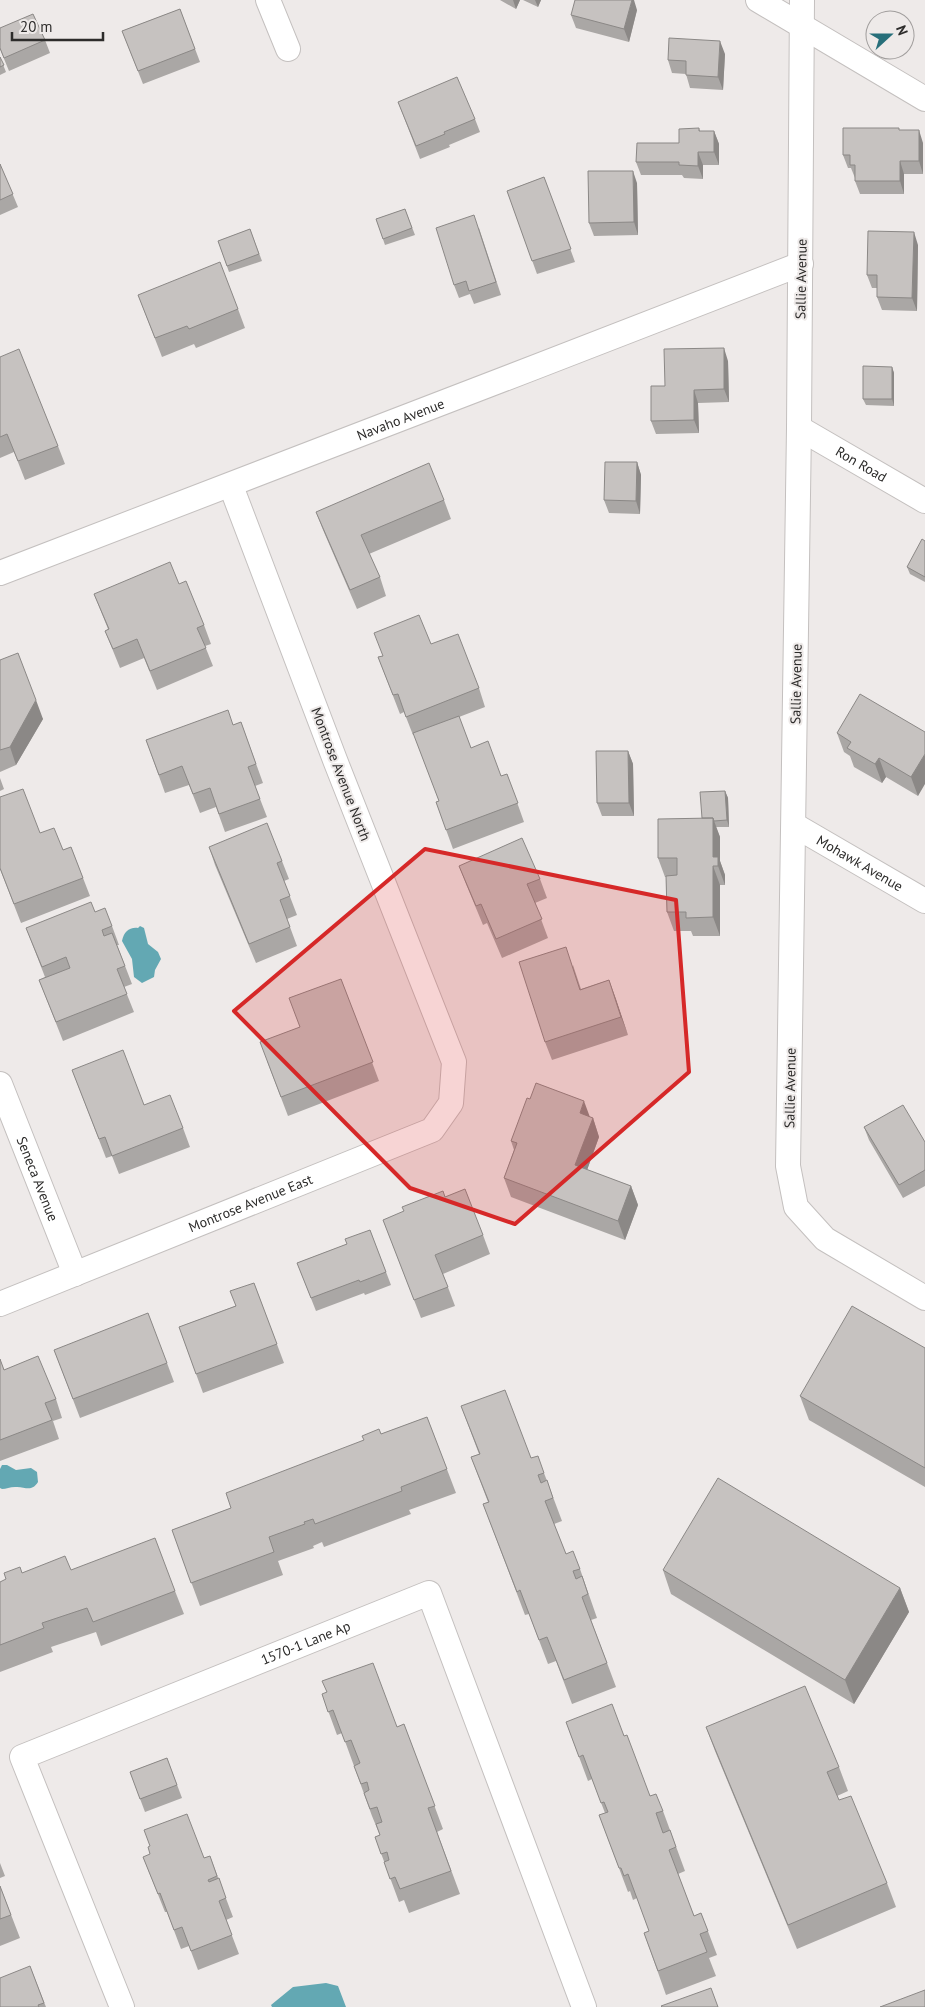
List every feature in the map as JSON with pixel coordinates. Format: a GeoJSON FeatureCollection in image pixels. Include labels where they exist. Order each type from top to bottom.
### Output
{"type":"FeatureCollection","features":[{"type":"Feature","properties":{"kind":"street"},"geometry":{"type":"LineString","coordinates":[[268,0],[288,48]]}},
{"type":"Feature","properties":{"kind":"street"},"geometry":{"type":"LineString","coordinates":[[758,0],[925,98]]}},
{"type":"Feature","properties":{"kind":"street","name":"Sallie Avenue"},"geometry":{"type":"LineString","coordinates":[[802,0],[800,428],[788,1166],[796,1208],[825,1239],[925,1298]]}},
{"type":"Feature","properties":{"kind":"street","name":"Navaho Avenue"},"geometry":{"type":"LineString","coordinates":[[0,573],[231,486],[801,264]]}},
{"type":"Feature","properties":{"kind":"street","name":"Ron Road"},"geometry":{"type":"LineString","coordinates":[[800,428],[925,501]]}},
{"type":"Feature","properties":{"kind":"street","name":"Montrose Avenue North"},"geometry":{"type":"LineString","coordinates":[[231,486],[335,760],[454,1062]]}},
{"type":"Feature","properties":{"kind":"street","name":"Mohawk Avenue"},"geometry":{"type":"LineString","coordinates":[[794,825],[925,902]]}},
{"type":"Feature","properties":{"kind":"street","name":"Montrose Avenue East"},"geometry":{"type":"LineString","coordinates":[[0,1304],[432,1130],[451,1103],[454,1062]]}},
{"type":"Feature","properties":{"kind":"street","name":"Seneca Avenue"},"geometry":{"type":"LineString","coordinates":[[0,1084],[75,1274]]}},
{"type":"Feature","properties":{"kind":"street","name":"1570-1 Lane Ap"},"geometry":{"type":"LineString","coordinates":[[122,2007],[22,1757],[429,1593],[584,2007]]}},
{"type":"Feature","properties":{"kind":"highlighted area"},"geometry":{"type":"Polygon","coordinates":[[[425,849],[676,900],[689,1072],[515,1224],[410,1188],[234,1011],[425,849]]]}},
{"type":"Feature","properties":{"kind":"water"},"geometry":{"type":"Polygon","coordinates":[[[140,926],[144,928],[148,944],[158,952],[161,959],[155,970],[154,977],[142,983],[134,977],[132,959],[122,941],[127,931],[140,926]]]}},
{"type":"Feature","properties":{"kind":"water"},"geometry":{"type":"Polygon","coordinates":[[[2,1465],[7,1465],[16,1470],[31,1468],[37,1472],[38,1482],[30,1488],[15,1487],[2,1489],[0,1488],[0,1469],[2,1465]]]}},
{"type":"Feature","properties":{"kind":"water"},"geometry":{"type":"Polygon","coordinates":[[[326,1983],[338,1986],[346,2007],[272,2007],[271,2005],[293,1987],[326,1983]]]}},
{"type":"Feature","properties":{"kind":"building"},"geometry":{"type":"Polygon","coordinates":[[[575,0],[632,0],[624,29],[571,15],[575,0]]]}},
{"type":"Feature","properties":{"kind":"building"},"geometry":{"type":"Polygon","coordinates":[[[180,9],[195,49],[138,71],[122,31],[180,9]]]}},
{"type":"Feature","properties":{"kind":"building"},"geometry":{"type":"Polygon","coordinates":[[[33,14],[45,40],[4,58],[0,48],[0,28],[33,14]]]}},
{"type":"Feature","properties":{"kind":"building"},"geometry":{"type":"Polygon","coordinates":[[[669,38],[720,41],[718,77],[686,75],[686,61],[668,60],[669,38]]]}},
{"type":"Feature","properties":{"kind":"building"},"geometry":{"type":"Polygon","coordinates":[[[0,57],[4,65],[0,67],[0,57]]]}},
{"type":"Feature","properties":{"kind":"building"},"geometry":{"type":"Polygon","coordinates":[[[457,77],[475,119],[416,146],[398,102],[457,77]]]}},
{"type":"Feature","properties":{"kind":"building"},"geometry":{"type":"Polygon","coordinates":[[[699,128],[699,131],[714,131],[714,152],[698,152],[698,166],[679,165],[679,162],[636,162],[637,143],[679,143],[679,129],[699,128]]]}},
{"type":"Feature","properties":{"kind":"building"},"geometry":{"type":"Polygon","coordinates":[[[843,128],[919,130],[919,161],[900,161],[900,181],[855,181],[855,165],[850,165],[850,155],[843,155],[843,128]]]}},
{"type":"Feature","properties":{"kind":"building"},"geometry":{"type":"Polygon","coordinates":[[[0,164],[13,194],[0,200],[0,164]]]}},
{"type":"Feature","properties":{"kind":"building"},"geometry":{"type":"Polygon","coordinates":[[[588,171],[633,171],[634,222],[589,223],[588,171]]]}},
{"type":"Feature","properties":{"kind":"building"},"geometry":{"type":"Polygon","coordinates":[[[544,177],[571,249],[532,261],[507,191],[544,177]]]}},
{"type":"Feature","properties":{"kind":"building"},"geometry":{"type":"Polygon","coordinates":[[[405,209],[412,228],[383,239],[376,219],[405,209]]]}},
{"type":"Feature","properties":{"kind":"building"},"geometry":{"type":"Polygon","coordinates":[[[474,215],[496,282],[469,291],[466,281],[454,285],[436,228],[474,215]]]}},
{"type":"Feature","properties":{"kind":"building"},"geometry":{"type":"Polygon","coordinates":[[[250,229],[259,254],[227,266],[218,241],[250,229]]]}},
{"type":"Feature","properties":{"kind":"building"},"geometry":{"type":"Polygon","coordinates":[[[868,231],[914,232],[912,298],[877,297],[877,275],[867,275],[868,231]]]}},
{"type":"Feature","properties":{"kind":"building"},"geometry":{"type":"Polygon","coordinates":[[[220,262],[238,309],[189,329],[187,326],[155,338],[138,295],[220,262]]]}},
{"type":"Feature","properties":{"kind":"building"},"geometry":{"type":"Polygon","coordinates":[[[724,348],[724,389],[694,390],[694,420],[651,421],[651,386],[665,386],[664,349],[724,348]]]}},
{"type":"Feature","properties":{"kind":"building"},"geometry":{"type":"Polygon","coordinates":[[[19,349],[58,446],[18,461],[7,434],[0,437],[0,357],[19,349]]]}},
{"type":"Feature","properties":{"kind":"building"},"geometry":{"type":"Polygon","coordinates":[[[863,366],[892,367],[892,399],[863,399],[863,366]]]}},
{"type":"Feature","properties":{"kind":"building"},"geometry":{"type":"Polygon","coordinates":[[[605,462],[637,462],[636,501],[604,500],[605,462]]]}},
{"type":"Feature","properties":{"kind":"building"},"geometry":{"type":"Polygon","coordinates":[[[429,463],[444,500],[361,535],[380,577],[350,590],[316,512],[429,463]]]}},
{"type":"Feature","properties":{"kind":"building"},"geometry":{"type":"Polygon","coordinates":[[[922,539],[925,541],[925,577],[907,567],[922,539]]]}},
{"type":"Feature","properties":{"kind":"building"},"geometry":{"type":"Polygon","coordinates":[[[170,562],[179,584],[186,581],[204,625],[197,628],[206,648],[150,671],[137,639],[113,649],[105,631],[109,629],[94,594],[170,562]]]}},
{"type":"Feature","properties":{"kind":"building"},"geometry":{"type":"Polygon","coordinates":[[[419,615],[431,644],[458,634],[479,688],[406,717],[398,694],[393,695],[378,657],[383,656],[374,633],[419,615]]]}},
{"type":"Feature","properties":{"kind":"building"},"geometry":{"type":"Polygon","coordinates":[[[18,653],[36,700],[10,747],[0,750],[0,660],[18,653]]]}},
{"type":"Feature","properties":{"kind":"building"},"geometry":{"type":"Polygon","coordinates":[[[860,694],[925,732],[925,754],[911,777],[879,758],[875,764],[847,748],[851,742],[837,733],[860,694]]]}},
{"type":"Feature","properties":{"kind":"building"},"geometry":{"type":"Polygon","coordinates":[[[228,710],[233,725],[241,722],[256,764],[248,767],[260,799],[219,814],[210,788],[193,794],[182,766],[159,775],[146,740],[228,710]]]}},
{"type":"Feature","properties":{"kind":"building"},"geometry":{"type":"Polygon","coordinates":[[[459,716],[471,748],[488,741],[501,776],[507,774],[518,803],[446,830],[436,802],[439,801],[413,733],[459,716]]]}},
{"type":"Feature","properties":{"kind":"building"},"geometry":{"type":"Polygon","coordinates":[[[596,751],[628,751],[629,803],[597,803],[596,751]]]}},
{"type":"Feature","properties":{"kind":"building"},"geometry":{"type":"Polygon","coordinates":[[[23,789],[40,833],[54,828],[63,850],[71,847],[83,878],[14,904],[0,868],[0,797],[23,789]]]}},
{"type":"Feature","properties":{"kind":"building"},"geometry":{"type":"Polygon","coordinates":[[[725,791],[727,820],[714,821],[713,818],[702,818],[700,792],[725,791]]]}},
{"type":"Feature","properties":{"kind":"building"},"geometry":{"type":"Polygon","coordinates":[[[713,818],[713,857],[718,857],[718,866],[713,866],[713,917],[686,918],[686,912],[667,912],[666,876],[677,875],[677,858],[658,858],[658,819],[713,818]]]}},
{"type":"Feature","properties":{"kind":"building"},"geometry":{"type":"Polygon","coordinates":[[[267,823],[282,861],[277,863],[290,896],[280,900],[290,927],[249,944],[209,847],[267,823]]]}},
{"type":"Feature","properties":{"kind":"building"},"geometry":{"type":"Polygon","coordinates":[[[522,838],[540,879],[527,884],[542,919],[496,939],[481,904],[476,906],[459,866],[522,838]]]}},
{"type":"Feature","properties":{"kind":"building"},"geometry":{"type":"Polygon","coordinates":[[[91,902],[95,912],[105,908],[112,926],[102,930],[104,936],[112,933],[125,966],[117,969],[127,994],[56,1022],[39,980],[70,968],[66,957],[42,967],[26,928],[91,902]]]}},
{"type":"Feature","properties":{"kind":"building"},"geometry":{"type":"Polygon","coordinates":[[[566,947],[580,990],[609,980],[621,1017],[545,1042],[519,962],[566,947]]]}},
{"type":"Feature","properties":{"kind":"building"},"geometry":{"type":"Polygon","coordinates":[[[341,979],[373,1062],[281,1097],[260,1042],[300,1027],[289,998],[341,979]]]}},
{"type":"Feature","properties":{"kind":"building"},"geometry":{"type":"Polygon","coordinates":[[[123,1050],[144,1105],[170,1095],[183,1128],[112,1156],[105,1137],[99,1139],[72,1070],[123,1050]]]}},
{"type":"Feature","properties":{"kind":"building"},"geometry":{"type":"Polygon","coordinates":[[[536,1083],[584,1101],[580,1113],[593,1118],[575,1165],[631,1186],[618,1221],[504,1178],[517,1143],[511,1141],[527,1098],[530,1099],[536,1083]]]}},
{"type":"Feature","properties":{"kind":"building"},"geometry":{"type":"Polygon","coordinates":[[[903,1105],[925,1142],[925,1170],[899,1185],[864,1127],[903,1105]]]}},
{"type":"Feature","properties":{"kind":"building"},"geometry":{"type":"Polygon","coordinates":[[[465,1189],[483,1235],[435,1255],[448,1287],[414,1300],[383,1220],[404,1211],[402,1207],[443,1191],[445,1197],[465,1189]]]}},
{"type":"Feature","properties":{"kind":"building"},"geometry":{"type":"Polygon","coordinates":[[[370,1230],[386,1272],[311,1298],[297,1263],[347,1244],[345,1239],[370,1230]]]}},
{"type":"Feature","properties":{"kind":"building"},"geometry":{"type":"Polygon","coordinates":[[[254,1283],[277,1344],[196,1374],[179,1327],[236,1306],[230,1291],[254,1283]]]}},
{"type":"Feature","properties":{"kind":"building"},"geometry":{"type":"Polygon","coordinates":[[[852,1306],[925,1348],[925,1468],[800,1396],[852,1306]]]}},
{"type":"Feature","properties":{"kind":"building"},"geometry":{"type":"Polygon","coordinates":[[[148,1313],[167,1363],[73,1399],[54,1350],[148,1313]]]}},
{"type":"Feature","properties":{"kind":"building"},"geometry":{"type":"Polygon","coordinates":[[[38,1356],[56,1399],[45,1403],[52,1420],[0,1440],[0,1359],[4,1370],[38,1356]]]}},
{"type":"Feature","properties":{"kind":"building"},"geometry":{"type":"Polygon","coordinates":[[[505,1390],[531,1458],[538,1456],[544,1473],[538,1475],[541,1483],[547,1480],[553,1498],[545,1501],[566,1554],[573,1551],[580,1569],[573,1571],[576,1579],[582,1576],[588,1594],[582,1597],[607,1663],[564,1680],[547,1637],[539,1640],[520,1590],[517,1592],[483,1504],[489,1502],[471,1457],[480,1454],[461,1406],[505,1390]]]}},
{"type":"Feature","properties":{"kind":"building"},"geometry":{"type":"Polygon","coordinates":[[[427,1417],[447,1469],[401,1487],[402,1491],[315,1524],[313,1519],[304,1522],[305,1524],[269,1537],[274,1552],[191,1583],[172,1530],[231,1508],[226,1493],[364,1440],[362,1436],[379,1429],[381,1434],[427,1417]]]}},
{"type":"Feature","properties":{"kind":"building"},"geometry":{"type":"Polygon","coordinates":[[[718,1478],[900,1588],[845,1680],[663,1570],[718,1478]]]}},
{"type":"Feature","properties":{"kind":"building"},"geometry":{"type":"Polygon","coordinates":[[[155,1538],[175,1591],[93,1622],[87,1608],[42,1623],[44,1628],[0,1645],[0,1582],[6,1579],[4,1573],[20,1567],[22,1573],[65,1556],[71,1570],[155,1538]]]}},
{"type":"Feature","properties":{"kind":"building"},"geometry":{"type":"Polygon","coordinates":[[[373,1663],[397,1727],[404,1724],[435,1806],[428,1808],[451,1871],[400,1889],[395,1877],[390,1879],[384,1862],[389,1860],[387,1852],[381,1854],[375,1837],[380,1835],[376,1824],[382,1822],[377,1807],[370,1809],[364,1793],[369,1790],[367,1782],[361,1784],[354,1766],[360,1763],[351,1740],[345,1742],[333,1710],[328,1712],[322,1694],[327,1692],[322,1681],[373,1663]]]}},
{"type":"Feature","properties":{"kind":"building"},"geometry":{"type":"Polygon","coordinates":[[[805,1686],[839,1767],[827,1772],[839,1800],[851,1796],[887,1883],[788,1925],[706,1727],[805,1686]]]}},
{"type":"Feature","properties":{"kind":"building"},"geometry":{"type":"Polygon","coordinates":[[[612,1704],[624,1736],[627,1735],[650,1796],[656,1794],[663,1811],[656,1813],[663,1833],[670,1830],[676,1847],[669,1850],[694,1916],[701,1913],[708,1931],[700,1934],[707,1952],[658,1971],[644,1933],[649,1931],[628,1874],[624,1876],[621,1868],[619,1868],[599,1815],[608,1812],[604,1802],[601,1803],[583,1755],[579,1757],[566,1722],[612,1704]]]}},
{"type":"Feature","properties":{"kind":"building"},"geometry":{"type":"Polygon","coordinates":[[[167,1758],[177,1785],[140,1799],[130,1772],[167,1758]]]}},
{"type":"Feature","properties":{"kind":"building"},"geometry":{"type":"Polygon","coordinates":[[[187,1814],[204,1858],[210,1856],[217,1876],[208,1880],[209,1882],[219,1878],[226,1898],[219,1901],[232,1935],[191,1951],[182,1927],[174,1930],[160,1893],[158,1894],[143,1857],[150,1854],[148,1847],[150,1846],[144,1830],[187,1814]]]}},
{"type":"Feature","properties":{"kind":"building"},"geometry":{"type":"Polygon","coordinates":[[[0,1886],[11,1915],[0,1919],[0,1886]]]}},
{"type":"Feature","properties":{"kind":"building"},"geometry":{"type":"Polygon","coordinates":[[[30,1966],[44,2003],[38,2005],[39,2007],[0,2007],[0,1978],[30,1966]]]}},
{"type":"Feature","properties":{"kind":"building"},"geometry":{"type":"Polygon","coordinates":[[[711,1988],[718,2007],[661,2006],[711,1988]]]}},
{"type":"Feature","properties":{"kind":"building"},"geometry":{"type":"Polygon","coordinates":[[[925,1990],[925,2007],[880,2007],[925,1990]]]}}]}
